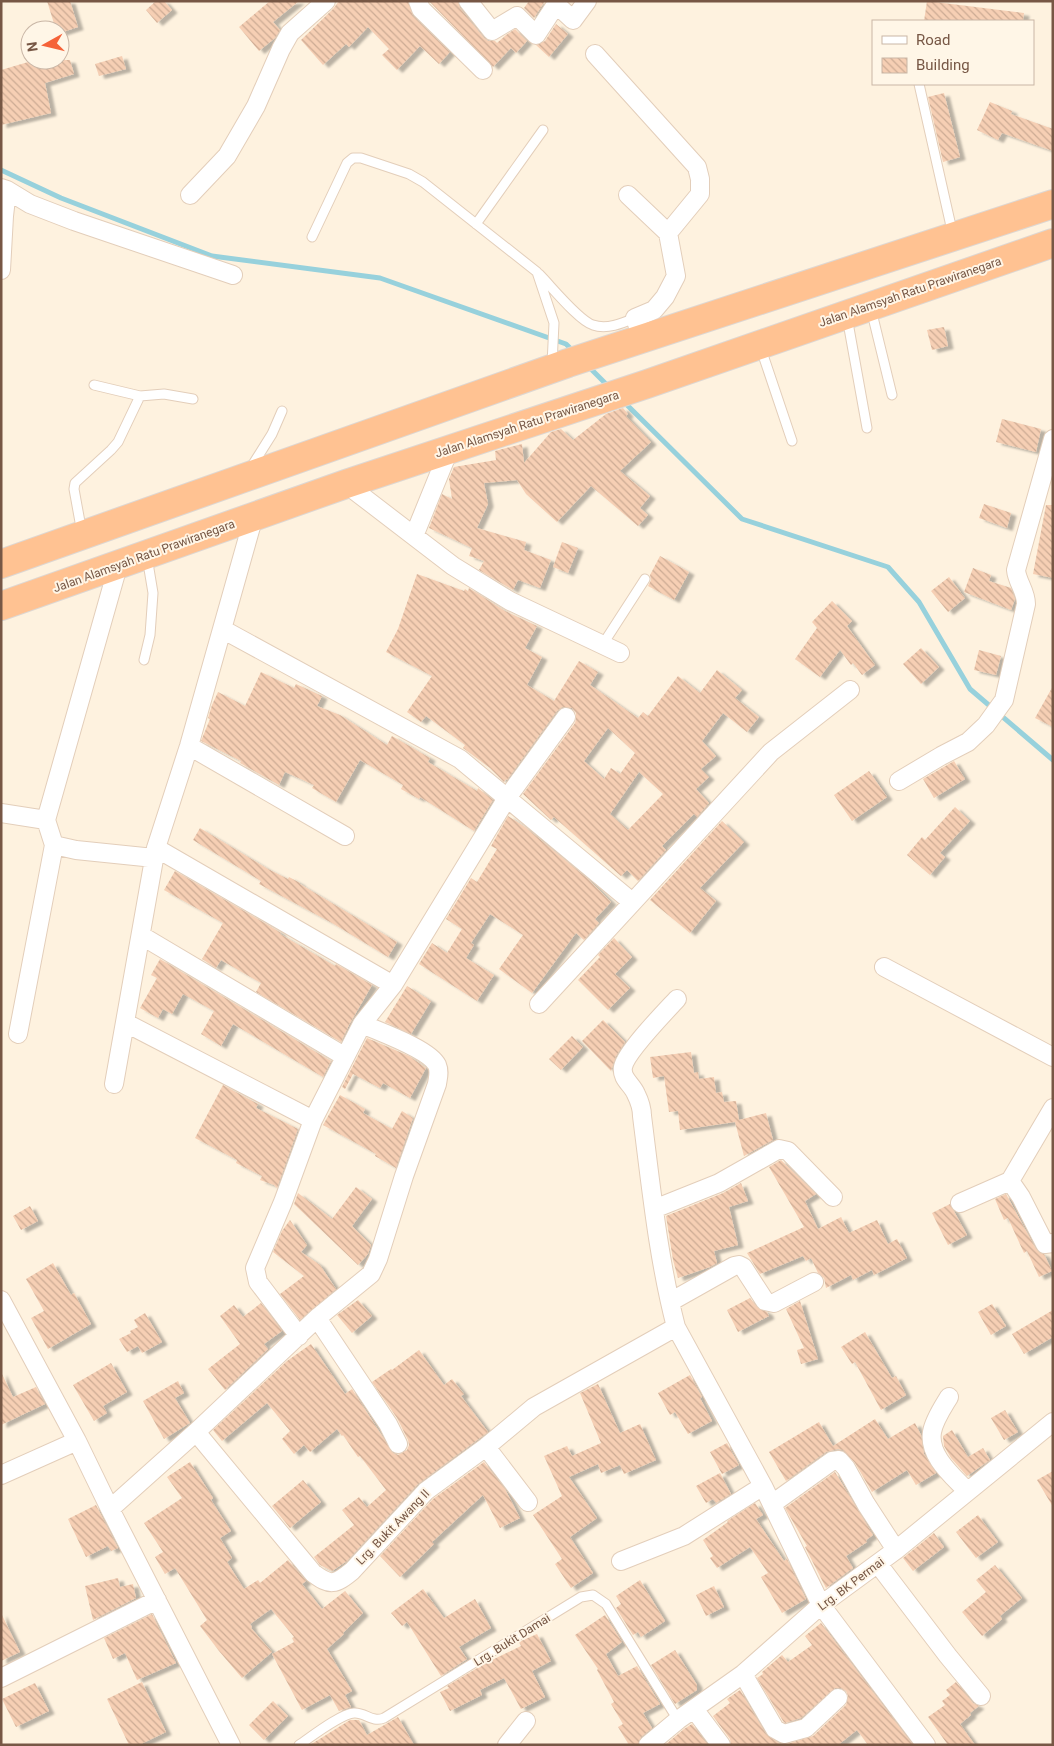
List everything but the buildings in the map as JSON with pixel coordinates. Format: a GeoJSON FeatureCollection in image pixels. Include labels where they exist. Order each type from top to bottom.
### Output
{"type":"FeatureCollection","features":[{"type":"Feature","properties":{"kind":"highway"},"geometry":{"type":"LineString","coordinates":[[1,564],[244,477],[557,361],[616,347],[639,328],[954,237],[1053,204]]}},
{"type":"Feature","properties":{"kind":"highway","name":"Jalan Alamsyah Ratu Prawiranegara"},"geometry":{"type":"LineString","coordinates":[[1,606],[346,484],[647,384],[1053,243]]}},
{"type":"Feature","properties":{"kind":"street"},"geometry":{"type":"LineString","coordinates":[[190,195],[227,156],[256,106],[280,49],[290,33],[326,1]]}},
{"type":"Feature","properties":{"kind":"street"},"geometry":{"type":"LineString","coordinates":[[418,1],[421,9],[483,70]]}},
{"type":"Feature","properties":{"kind":"street"},"geometry":{"type":"LineString","coordinates":[[468,1],[492,31],[496,31],[517,16],[536,34],[556,6],[573,20],[587,1]]}},
{"type":"Feature","properties":{"kind":"street"},"geometry":{"type":"LineString","coordinates":[[595,54],[697,167],[700,179],[700,194],[668,233]]}},
{"type":"Feature","properties":{"kind":"street"},"geometry":{"type":"LineString","coordinates":[[1,270],[4,189],[30,204],[74,221],[233,275]]}},
{"type":"Feature","properties":{"kind":"street"},"geometry":{"type":"LineString","coordinates":[[628,196],[668,233],[676,276],[665,297],[639,328]]}},
{"type":"Feature","properties":{"kind":"street"},"geometry":{"type":"LineString","coordinates":[[898,781],[968,742],[986,725],[1004,700],[1026,604],[1026,596],[1016,577],[1016,570],[1053,439]]}},
{"type":"Feature","properties":{"kind":"street"},"geometry":{"type":"LineString","coordinates":[[414,536],[449,450]]}},
{"type":"Feature","properties":{"kind":"street"},"geometry":{"type":"LineString","coordinates":[[346,484],[453,566],[510,601],[620,653]]}},
{"type":"Feature","properties":{"kind":"street"},"geometry":{"type":"LineString","coordinates":[[114,1084],[142,936],[155,853],[189,746],[254,516]]}},
{"type":"Feature","properties":{"kind":"street"},"geometry":{"type":"LineString","coordinates":[[18,1034],[54,845],[46,820],[118,566]]}},
{"type":"Feature","properties":{"kind":"street"},"geometry":{"type":"LineString","coordinates":[[222,630],[460,759],[632,902]]}},
{"type":"Feature","properties":{"kind":"street"},"geometry":{"type":"LineString","coordinates":[[538,1004],[771,752],[850,690]]}},
{"type":"Feature","properties":{"kind":"street"},"geometry":{"type":"LineString","coordinates":[[300,1336],[258,1282],[255,1268],[283,1202],[313,1120],[362,1024],[393,985],[507,798],[566,717]]}},
{"type":"Feature","properties":{"kind":"street"},"geometry":{"type":"LineString","coordinates":[[189,746],[345,836]]}},
{"type":"Feature","properties":{"kind":"street"},"geometry":{"type":"LineString","coordinates":[[1,813],[46,820]]}},
{"type":"Feature","properties":{"kind":"street"},"geometry":{"type":"LineString","coordinates":[[54,845],[76,850],[155,853],[393,985]]}},
{"type":"Feature","properties":{"kind":"street"},"geometry":{"type":"LineString","coordinates":[[142,936],[344,1056]]}},
{"type":"Feature","properties":{"kind":"street"},"geometry":{"type":"LineString","coordinates":[[884,966],[1053,1058]]}},
{"type":"Feature","properties":{"kind":"street"},"geometry":{"type":"LineString","coordinates":[[677,999],[651,1027],[625,1061],[623,1070],[625,1079],[636,1093],[642,1112],[654,1209],[676,1327],[763,1486],[821,1606],[926,1745]]}},
{"type":"Feature","properties":{"kind":"street"},"geometry":{"type":"LineString","coordinates":[[126,1023],[313,1120]]}},
{"type":"Feature","properties":{"kind":"street"},"geometry":{"type":"LineString","coordinates":[[110,1509],[196,1432],[317,1318],[371,1274],[378,1259],[404,1176],[437,1084],[439,1072],[432,1057],[423,1051],[362,1024]]}},
{"type":"Feature","properties":{"kind":"street"},"geometry":{"type":"LineString","coordinates":[[960,1204],[1010,1181],[1053,1108]]}},
{"type":"Feature","properties":{"kind":"street"},"geometry":{"type":"LineString","coordinates":[[654,1209],[719,1183],[779,1150],[788,1151],[833,1196]]}},
{"type":"Feature","properties":{"kind":"street"},"geometry":{"type":"LineString","coordinates":[[1010,1181],[1021,1197],[1045,1244],[1053,1243]]}},
{"type":"Feature","properties":{"kind":"street"},"geometry":{"type":"LineString","coordinates":[[670,1302],[734,1266],[743,1267],[769,1303],[774,1303],[814,1282]]}},
{"type":"Feature","properties":{"kind":"street"},"geometry":{"type":"LineString","coordinates":[[1,1300],[77,1441],[231,1745]]}},
{"type":"Feature","properties":{"kind":"street"},"geometry":{"type":"LineString","coordinates":[[317,1318],[388,1424],[398,1444]]}},
{"type":"Feature","properties":{"kind":"street","name":"Lrg. Bukit Awang II"},"geometry":{"type":"LineString","coordinates":[[196,1432],[313,1573],[325,1582],[334,1583],[341,1580],[352,1570],[426,1491],[486,1447],[534,1407],[676,1327]]}},
{"type":"Feature","properties":{"kind":"street"},"geometry":{"type":"LineString","coordinates":[[949,1397],[932,1430],[932,1439],[942,1464],[967,1491]]}},
{"type":"Feature","properties":{"kind":"street","name":"Lrg. BK Permai"},"geometry":{"type":"LineString","coordinates":[[648,1745],[678,1720],[743,1674],[821,1606],[896,1550],[1053,1422]]}},
{"type":"Feature","properties":{"kind":"street"},"geometry":{"type":"LineString","coordinates":[[1,1476],[77,1441]]}},
{"type":"Feature","properties":{"kind":"street"},"geometry":{"type":"LineString","coordinates":[[486,1447],[528,1502]]}},
{"type":"Feature","properties":{"kind":"street"},"geometry":{"type":"LineString","coordinates":[[772,1504],[832,1461],[839,1460],[846,1468],[866,1504],[896,1550]]}},
{"type":"Feature","properties":{"kind":"street"},"geometry":{"type":"LineString","coordinates":[[621,1561],[684,1536],[763,1486]]}},
{"type":"Feature","properties":{"kind":"street"},"geometry":{"type":"LineString","coordinates":[[878,1564],[981,1696]]}},
{"type":"Feature","properties":{"kind":"street"},"geometry":{"type":"LineString","coordinates":[[1,1678],[157,1600]]}},
{"type":"Feature","properties":{"kind":"street"},"geometry":{"type":"LineString","coordinates":[[743,1674],[775,1728],[784,1734],[806,1728],[838,1698]]}},
{"type":"Feature","properties":{"kind":"street"},"geometry":{"type":"LineString","coordinates":[[694,1709],[721,1745]]}},
{"type":"Feature","properties":{"kind":"street"},"geometry":{"type":"LineString","coordinates":[[506,1745],[526,1721]]}},
{"type":"Feature","properties":{"kind":"lane"},"geometry":{"type":"LineString","coordinates":[[919,85],[954,237]]}},
{"type":"Feature","properties":{"kind":"lane"},"geometry":{"type":"LineString","coordinates":[[476,224],[543,130]]}},
{"type":"Feature","properties":{"kind":"lane"},"geometry":{"type":"LineString","coordinates":[[312,237],[347,164],[353,158],[361,158],[409,174],[423,182],[537,272],[582,319],[593,326],[639,328]]}},
{"type":"Feature","properties":{"kind":"lane"},"geometry":{"type":"LineString","coordinates":[[537,272],[554,323],[557,361]]}},
{"type":"Feature","properties":{"kind":"lane"},"geometry":{"type":"LineString","coordinates":[[859,310],[892,395]]}},
{"type":"Feature","properties":{"kind":"lane"},"geometry":{"type":"LineString","coordinates":[[859,310],[867,428]]}},
{"type":"Feature","properties":{"kind":"lane"},"geometry":{"type":"LineString","coordinates":[[760,345],[792,441]]}},
{"type":"Feature","properties":{"kind":"lane"},"geometry":{"type":"LineString","coordinates":[[94,385],[140,396],[164,394],[193,399]]}},
{"type":"Feature","properties":{"kind":"lane"},"geometry":{"type":"LineString","coordinates":[[83,535],[74,489],[75,483],[118,442],[140,396]]}},
{"type":"Feature","properties":{"kind":"lane"},"geometry":{"type":"LineString","coordinates":[[244,477],[272,434],[282,411]]}},
{"type":"Feature","properties":{"kind":"lane"},"geometry":{"type":"LineString","coordinates":[[144,660],[150,635],[153,594],[147,555]]}},
{"type":"Feature","properties":{"kind":"lane"},"geometry":{"type":"LineString","coordinates":[[602,644],[645,579]]}},
{"type":"Feature","properties":{"kind":"lane","name":"Lrg. Bukit Damai"},"geometry":{"type":"LineString","coordinates":[[299,1745],[350,1713],[356,1712],[374,1720],[384,1718],[581,1597],[593,1595],[606,1604],[678,1720]]}},
{"type":"Feature","properties":{"kind":"waterway"},"geometry":{"type":"LineString","coordinates":[[1,170],[61,198],[212,256],[380,278],[566,344],[573,351]]}},
{"type":"Feature","properties":{"kind":"waterway"},"geometry":{"type":"LineString","coordinates":[[588,366],[610,388]]}},
{"type":"Feature","properties":{"kind":"waterway"},"geometry":{"type":"LineString","coordinates":[[623,401],[742,519],[888,567],[919,602],[970,689],[1053,760]]}}]}
